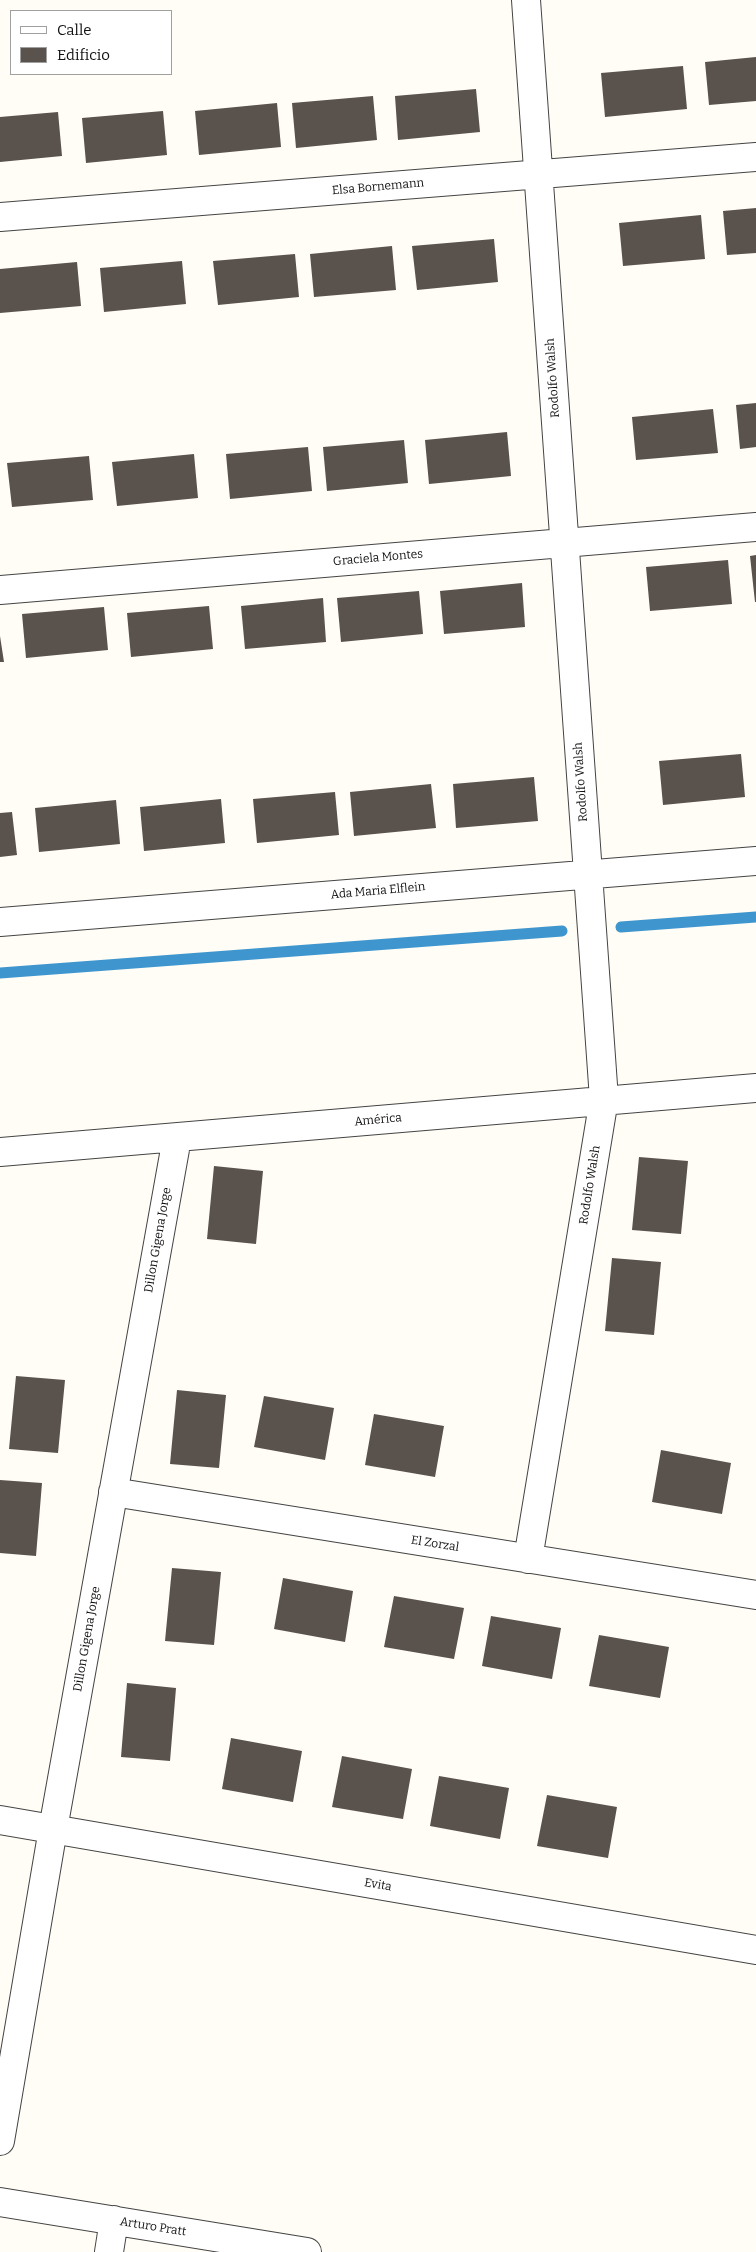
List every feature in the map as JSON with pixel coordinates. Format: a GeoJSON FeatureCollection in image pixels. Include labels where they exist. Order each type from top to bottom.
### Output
{"type":"FeatureCollection","features":[{"type":"Feature","properties":{"kind":"street","name":"Rodolfo Walsh"},"geometry":{"type":"LineString","coordinates":[[526,0],[604,1099],[528,1559]]}},
{"type":"Feature","properties":{"kind":"street","name":"Elsa Bornemann"},"geometry":{"type":"LineString","coordinates":[[0,217],[756,157]]}},
{"type":"Feature","properties":{"kind":"street","name":"Graciela Montes"},"geometry":{"type":"LineString","coordinates":[[0,590],[756,527]]}},
{"type":"Feature","properties":{"kind":"street","name":"Ada Maria Elflein"},"geometry":{"type":"LineString","coordinates":[[0,922],[756,861]]}},
{"type":"Feature","properties":{"kind":"street","name":"América"},"geometry":{"type":"LineString","coordinates":[[0,1152],[604,1099],[756,1088]]}},
{"type":"Feature","properties":{"kind":"street","name":"Dillon Gigena Jorge"},"geometry":{"type":"LineString","coordinates":[[0,2141],[53,1829],[176,1138]]}},
{"type":"Feature","properties":{"kind":"street","name":"El Zorzal"},"geometry":{"type":"LineString","coordinates":[[113,1492],[756,1595]]}},
{"type":"Feature","properties":{"kind":"street","name":"Evita"},"geometry":{"type":"LineString","coordinates":[[0,1820],[756,1950]]}},
{"type":"Feature","properties":{"kind":"street","name":"Arturo Pratt"},"geometry":{"type":"LineString","coordinates":[[0,2202],[307,2252]]}},
{"type":"Feature","properties":{"kind":"street"},"geometry":{"type":"LineString","coordinates":[[109,2252],[114,2220]]}},
{"type":"Feature","properties":{"kind":"building"},"geometry":{"type":"Polygon","coordinates":[[[756,57],[756,101],[709,105],[705,62],[756,57]]]}},
{"type":"Feature","properties":{"kind":"building"},"geometry":{"type":"Polygon","coordinates":[[[683,66],[687,109],[605,117],[601,73],[683,66]]]}},
{"type":"Feature","properties":{"kind":"building"},"geometry":{"type":"Polygon","coordinates":[[[476,89],[480,132],[398,140],[395,96],[476,89]]]}},
{"type":"Feature","properties":{"kind":"building"},"geometry":{"type":"Polygon","coordinates":[[[373,96],[377,140],[296,148],[292,103],[373,96]]]}},
{"type":"Feature","properties":{"kind":"building"},"geometry":{"type":"Polygon","coordinates":[[[277,103],[281,147],[199,155],[195,111],[277,103]]]}},
{"type":"Feature","properties":{"kind":"building"},"geometry":{"type":"Polygon","coordinates":[[[163,111],[167,155],[86,163],[82,118],[163,111]]]}},
{"type":"Feature","properties":{"kind":"building"},"geometry":{"type":"Polygon","coordinates":[[[58,112],[62,156],[0,162],[0,117],[58,112]]]}},
{"type":"Feature","properties":{"kind":"building"},"geometry":{"type":"Polygon","coordinates":[[[756,208],[756,253],[727,255],[723,211],[756,208]]]}},
{"type":"Feature","properties":{"kind":"building"},"geometry":{"type":"Polygon","coordinates":[[[701,215],[705,259],[623,266],[619,223],[701,215]]]}},
{"type":"Feature","properties":{"kind":"building"},"geometry":{"type":"Polygon","coordinates":[[[494,239],[498,282],[417,290],[412,246],[494,239]]]}},
{"type":"Feature","properties":{"kind":"building"},"geometry":{"type":"Polygon","coordinates":[[[392,246],[396,290],[314,297],[310,254],[392,246]]]}},
{"type":"Feature","properties":{"kind":"building"},"geometry":{"type":"Polygon","coordinates":[[[295,254],[299,297],[218,305],[213,261],[295,254]]]}},
{"type":"Feature","properties":{"kind":"building"},"geometry":{"type":"Polygon","coordinates":[[[182,261],[186,304],[104,312],[100,268],[182,261]]]}},
{"type":"Feature","properties":{"kind":"building"},"geometry":{"type":"Polygon","coordinates":[[[77,262],[81,306],[0,313],[0,269],[77,262]]]}},
{"type":"Feature","properties":{"kind":"building"},"geometry":{"type":"Polygon","coordinates":[[[756,403],[756,447],[740,449],[736,405],[756,403]]]}},
{"type":"Feature","properties":{"kind":"building"},"geometry":{"type":"Polygon","coordinates":[[[713,409],[718,453],[636,460],[632,417],[713,409]]]}},
{"type":"Feature","properties":{"kind":"building"},"geometry":{"type":"Polygon","coordinates":[[[507,432],[511,476],[429,484],[425,440],[507,432]]]}},
{"type":"Feature","properties":{"kind":"building"},"geometry":{"type":"Polygon","coordinates":[[[404,440],[408,483],[327,491],[323,447],[404,440]]]}},
{"type":"Feature","properties":{"kind":"building"},"geometry":{"type":"Polygon","coordinates":[[[308,447],[312,491],[230,499],[226,454],[308,447]]]}},
{"type":"Feature","properties":{"kind":"building"},"geometry":{"type":"Polygon","coordinates":[[[194,454],[198,498],[117,506],[112,462],[194,454]]]}},
{"type":"Feature","properties":{"kind":"building"},"geometry":{"type":"Polygon","coordinates":[[[89,456],[93,500],[12,507],[7,463],[89,456]]]}},
{"type":"Feature","properties":{"kind":"building"},"geometry":{"type":"Polygon","coordinates":[[[756,555],[756,602],[755,602],[750,556],[756,555]]]}},
{"type":"Feature","properties":{"kind":"building"},"geometry":{"type":"Polygon","coordinates":[[[728,560],[732,604],[650,611],[646,567],[728,560]]]}},
{"type":"Feature","properties":{"kind":"building"},"geometry":{"type":"Polygon","coordinates":[[[522,583],[525,627],[444,634],[440,591],[522,583]]]}},
{"type":"Feature","properties":{"kind":"building"},"geometry":{"type":"Polygon","coordinates":[[[419,591],[423,634],[341,642],[337,598],[419,591]]]}},
{"type":"Feature","properties":{"kind":"building"},"geometry":{"type":"Polygon","coordinates":[[[323,598],[326,642],[245,649],[241,606],[323,598]]]}},
{"type":"Feature","properties":{"kind":"building"},"geometry":{"type":"Polygon","coordinates":[[[209,606],[213,649],[131,657],[127,613],[209,606]]]}},
{"type":"Feature","properties":{"kind":"building"},"geometry":{"type":"Polygon","coordinates":[[[104,607],[108,650],[26,658],[22,614],[104,607]]]}},
{"type":"Feature","properties":{"kind":"building"},"geometry":{"type":"Polygon","coordinates":[[[0,636],[4,662],[0,662],[0,636]]]}},
{"type":"Feature","properties":{"kind":"building"},"geometry":{"type":"Polygon","coordinates":[[[741,754],[745,797],[663,805],[659,761],[741,754]]]}},
{"type":"Feature","properties":{"kind":"building"},"geometry":{"type":"Polygon","coordinates":[[[534,777],[538,821],[456,828],[453,784],[534,777]]]}},
{"type":"Feature","properties":{"kind":"building"},"geometry":{"type":"Polygon","coordinates":[[[431,784],[436,828],[354,836],[350,792],[431,784]]]}},
{"type":"Feature","properties":{"kind":"building"},"geometry":{"type":"Polygon","coordinates":[[[335,792],[339,835],[257,843],[253,799],[335,792]]]}},
{"type":"Feature","properties":{"kind":"building"},"geometry":{"type":"Polygon","coordinates":[[[221,799],[225,843],[144,851],[140,807],[221,799]]]}},
{"type":"Feature","properties":{"kind":"building"},"geometry":{"type":"Polygon","coordinates":[[[116,800],[120,844],[39,852],[35,808],[116,800]]]}},
{"type":"Feature","properties":{"kind":"building"},"geometry":{"type":"Polygon","coordinates":[[[12,812],[17,855],[0,857],[0,813],[12,812]]]}},
{"type":"Feature","properties":{"kind":"building"},"geometry":{"type":"Polygon","coordinates":[[[639,1157],[688,1161],[681,1234],[632,1230],[639,1157]]]}},
{"type":"Feature","properties":{"kind":"building"},"geometry":{"type":"Polygon","coordinates":[[[214,1166],[263,1171],[256,1244],[207,1239],[214,1166]]]}},
{"type":"Feature","properties":{"kind":"building"},"geometry":{"type":"Polygon","coordinates":[[[612,1258],[661,1262],[654,1335],[605,1331],[612,1258]]]}},
{"type":"Feature","properties":{"kind":"building"},"geometry":{"type":"Polygon","coordinates":[[[16,1376],[65,1380],[58,1453],[9,1449],[16,1376]]]}},
{"type":"Feature","properties":{"kind":"building"},"geometry":{"type":"Polygon","coordinates":[[[177,1390],[226,1395],[219,1468],[170,1464],[177,1390]]]}},
{"type":"Feature","properties":{"kind":"building"},"geometry":{"type":"Polygon","coordinates":[[[264,1396],[334,1408],[325,1460],[254,1447],[264,1396]]]}},
{"type":"Feature","properties":{"kind":"building"},"geometry":{"type":"Polygon","coordinates":[[[374,1414],[444,1426],[435,1477],[365,1465],[374,1414]]]}},
{"type":"Feature","properties":{"kind":"building"},"geometry":{"type":"Polygon","coordinates":[[[661,1450],[731,1463],[722,1514],[652,1502],[661,1450]]]}},
{"type":"Feature","properties":{"kind":"building"},"geometry":{"type":"Polygon","coordinates":[[[0,1480],[42,1483],[36,1556],[0,1553],[0,1480]]]}},
{"type":"Feature","properties":{"kind":"building"},"geometry":{"type":"Polygon","coordinates":[[[172,1568],[221,1572],[214,1645],[165,1641],[172,1568]]]}},
{"type":"Feature","properties":{"kind":"building"},"geometry":{"type":"Polygon","coordinates":[[[283,1578],[353,1591],[345,1642],[274,1629],[283,1578]]]}},
{"type":"Feature","properties":{"kind":"building"},"geometry":{"type":"Polygon","coordinates":[[[394,1596],[464,1608],[454,1659],[384,1647],[394,1596]]]}},
{"type":"Feature","properties":{"kind":"building"},"geometry":{"type":"Polygon","coordinates":[[[491,1616],[561,1628],[552,1679],[482,1666],[491,1616]]]}},
{"type":"Feature","properties":{"kind":"building"},"geometry":{"type":"Polygon","coordinates":[[[599,1635],[669,1647],[660,1698],[589,1686],[599,1635]]]}},
{"type":"Feature","properties":{"kind":"building"},"geometry":{"type":"Polygon","coordinates":[[[127,1683],[176,1688],[170,1761],[121,1757],[127,1683]]]}},
{"type":"Feature","properties":{"kind":"building"},"geometry":{"type":"Polygon","coordinates":[[[231,1738],[302,1751],[293,1802],[222,1789],[231,1738]]]}},
{"type":"Feature","properties":{"kind":"building"},"geometry":{"type":"Polygon","coordinates":[[[342,1756],[412,1769],[403,1819],[332,1807],[342,1756]]]}},
{"type":"Feature","properties":{"kind":"building"},"geometry":{"type":"Polygon","coordinates":[[[439,1776],[509,1788],[500,1839],[430,1826],[439,1776]]]}},
{"type":"Feature","properties":{"kind":"building"},"geometry":{"type":"Polygon","coordinates":[[[547,1795],[617,1807],[608,1858],[537,1846],[547,1795]]]}},
{"type":"Feature","properties":{"kind":"waterway"},"geometry":{"type":"LineString","coordinates":[[621,927],[756,917]]}},
{"type":"Feature","properties":{"kind":"waterway"},"geometry":{"type":"LineString","coordinates":[[0,973],[562,931]]}}]}
